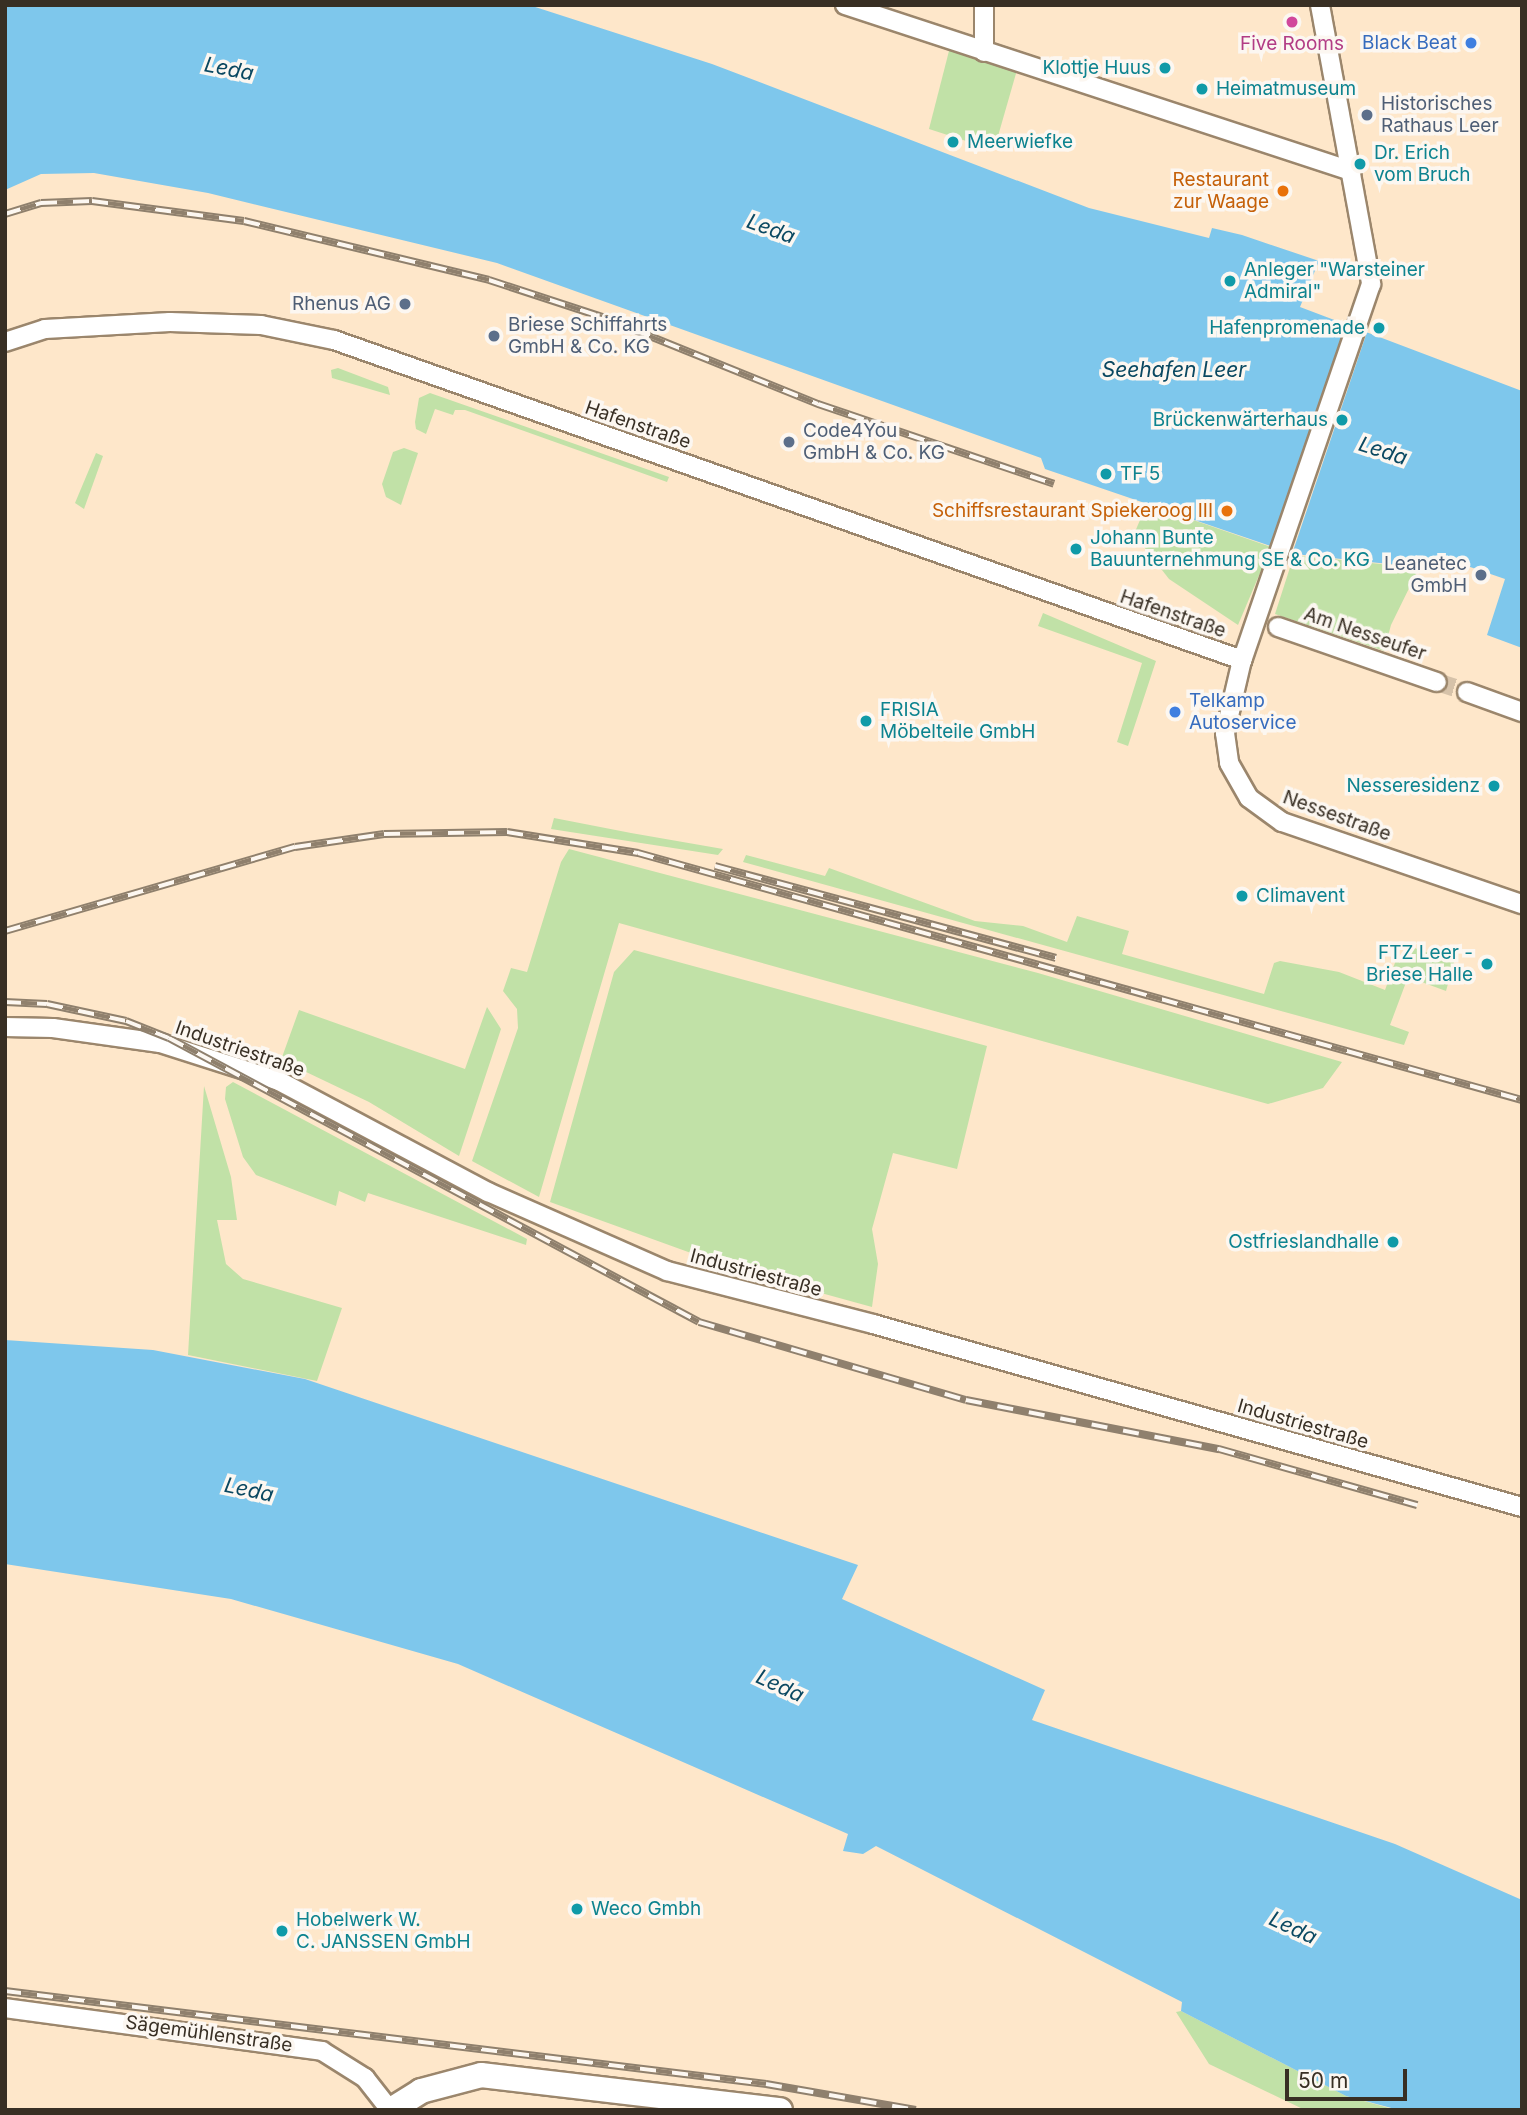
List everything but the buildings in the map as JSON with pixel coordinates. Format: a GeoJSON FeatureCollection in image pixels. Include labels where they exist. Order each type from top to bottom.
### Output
{"type":"FeatureCollection","features":[{"type":"Feature","properties":{"kind":"street"},"geometry":{"type":"LineString","coordinates":[[845,5],[1351,171]]}},
{"type":"Feature","properties":{"kind":"street"},"geometry":{"type":"LineString","coordinates":[[984,5],[984,52]]}},
{"type":"Feature","properties":{"kind":"street","name":"Nessestraße"},"geometry":{"type":"LineString","coordinates":[[1321,5],[1371,284],[1242,660],[1225,741],[1236,778],[1256,806],[1289,825],[1522,904]]}},
{"type":"Feature","properties":{"kind":"street","name":"Hafenstraße"},"geometry":{"type":"LineString","coordinates":[[5,342],[45,329],[170,322],[261,325],[334,340],[1242,660]]}},
{"type":"Feature","properties":{"kind":"street","name":"Am Nesseufer"},"geometry":{"type":"LineString","coordinates":[[1278,627],[1437,682]]}},
{"type":"Feature","properties":{"kind":"street"},"geometry":{"type":"LineString","coordinates":[[1467,692],[1522,712]]}},
{"type":"Feature","properties":{"kind":"street","name":"Industriestraße"},"geometry":{"type":"LineString","coordinates":[[5,1027],[53,1028],[160,1043],[279,1081],[498,1197],[667,1271],[886,1327],[1522,1507]]}},
{"type":"Feature","properties":{"kind":"street","name":"Sägemühlenstraße"},"geometry":{"type":"LineString","coordinates":[[5,2008],[322,2051],[365,2078],[390,2110],[421,2091],[481,2075],[780,2110]]}},
{"type":"Feature","properties":{"kind":"green space"},"geometry":{"type":"Polygon","coordinates":[[[950,47],[1017,70],[994,150],[929,129],[950,47]]]}},
{"type":"Feature","properties":{"kind":"green space"},"geometry":{"type":"Polygon","coordinates":[[[338,368],[388,387],[390,395],[332,378],[331,370],[338,368]]]}},
{"type":"Feature","properties":{"kind":"green space"},"geometry":{"type":"Polygon","coordinates":[[[430,393],[669,477],[667,482],[465,410],[455,410],[453,415],[435,409],[426,434],[416,429],[415,422],[419,398],[430,393]]]}},
{"type":"Feature","properties":{"kind":"green space"},"geometry":{"type":"Polygon","coordinates":[[[404,448],[418,453],[401,505],[386,497],[382,484],[393,452],[404,448]]]}},
{"type":"Feature","properties":{"kind":"green space"},"geometry":{"type":"Polygon","coordinates":[[[96,453],[103,456],[84,509],[75,503],[96,453]]]}},
{"type":"Feature","properties":{"kind":"green space"},"geometry":{"type":"Polygon","coordinates":[[[1147,504],[1271,547],[1238,625],[1169,579],[1134,534],[1147,504]]]}},
{"type":"Feature","properties":{"kind":"green space"},"geometry":{"type":"Polygon","coordinates":[[[1294,555],[1419,568],[1391,625],[1384,651],[1275,614],[1294,555]]]}},
{"type":"Feature","properties":{"kind":"green space"},"geometry":{"type":"Polygon","coordinates":[[[1043,613],[1156,661],[1128,746],[1117,742],[1142,663],[1038,626],[1043,613]]]}},
{"type":"Feature","properties":{"kind":"green space"},"geometry":{"type":"Polygon","coordinates":[[[554,818],[723,849],[718,855],[551,829],[554,818]]]}},
{"type":"Feature","properties":{"kind":"green space"},"geometry":{"type":"Polygon","coordinates":[[[569,849],[1038,973],[1342,1062],[1323,1088],[1268,1104],[619,923],[539,1197],[472,1161],[518,1028],[517,1009],[503,991],[511,968],[527,972],[561,862],[569,849]]]}},
{"type":"Feature","properties":{"kind":"green space"},"geometry":{"type":"Polygon","coordinates":[[[746,855],[825,876],[829,868],[975,921],[1023,926],[1067,942],[1077,916],[1129,931],[1122,954],[1264,994],[1274,963],[1280,961],[1339,972],[1385,990],[1396,960],[1403,961],[1409,946],[1454,962],[1446,991],[1408,977],[1390,1025],[1409,1032],[1404,1045],[743,862],[746,855]]]}},
{"type":"Feature","properties":{"kind":"green space"},"geometry":{"type":"Polygon","coordinates":[[[634,950],[987,1046],[957,1169],[893,1153],[872,1229],[878,1264],[872,1307],[738,1270],[550,1202],[614,972],[634,950]]]}},
{"type":"Feature","properties":{"kind":"green space"},"geometry":{"type":"Polygon","coordinates":[[[487,1007],[501,1029],[459,1156],[369,1102],[281,1060],[299,1010],[465,1069],[487,1007]]]}},
{"type":"Feature","properties":{"kind":"green space"},"geometry":{"type":"Polygon","coordinates":[[[233,1082],[527,1239],[526,1245],[368,1193],[365,1202],[339,1191],[336,1206],[256,1175],[243,1157],[225,1099],[226,1087],[233,1082]]]}},
{"type":"Feature","properties":{"kind":"green space"},"geometry":{"type":"Polygon","coordinates":[[[204,1086],[231,1177],[237,1220],[217,1220],[226,1264],[243,1279],[342,1308],[317,1381],[188,1355],[204,1086]]]}},
{"type":"Feature","properties":{"kind":"green space"},"geometry":{"type":"Polygon","coordinates":[[[1181,2011],[1346,2096],[1396,2110],[1305,2110],[1209,2064],[1176,2012],[1181,2011]]]}},
{"type":"Feature","properties":{"kind":"water","name":"Seehafen Leer"},"geometry":{"type":"Polygon","coordinates":[[[5,5],[529,5],[712,64],[1089,208],[1209,238],[1212,228],[1242,235],[1319,261],[1300,307],[1522,391],[1522,648],[1487,635],[1505,579],[1444,558],[1417,567],[1294,554],[1045,469],[1041,458],[497,263],[208,193],[94,173],[41,174],[5,190],[5,5]]]}},
{"type":"Feature","properties":{"kind":"water","name":"Leda"},"geometry":{"type":"Polygon","coordinates":[[[5,1340],[153,1350],[305,1379],[858,1565],[842,1599],[1045,1690],[1032,1720],[1395,1844],[1522,1900],[1522,2110],[1399,2110],[1346,2096],[1181,2011],[1182,2002],[876,1846],[863,1854],[843,1851],[848,1834],[458,1664],[231,1599],[5,1564],[5,1340]]]}},
{"type":"Feature","properties":{"kind":"pier"},"geometry":{"type":"Polygon","coordinates":[[[1348,321],[1368,329],[1291,557],[1271,550],[1348,321]]]}},
{"type":"Feature","properties":{"kind":"tunnel"},"geometry":{"type":"LineString","coordinates":[[1437,682],[1467,692]]}},
{"type":"Feature","properties":{"kind":"railway"},"geometry":{"type":"LineString","coordinates":[[5,214],[41,203],[92,201],[244,221],[489,280],[605,318],[818,404],[1054,484]]}},
{"type":"Feature","properties":{"kind":"railway"},"geometry":{"type":"LineString","coordinates":[[5,931],[295,847],[384,834],[507,832],[638,853],[1522,1100]]}},
{"type":"Feature","properties":{"kind":"railway"},"geometry":{"type":"LineString","coordinates":[[715,866],[1056,958]]}},
{"type":"Feature","properties":{"kind":"railway"},"geometry":{"type":"LineString","coordinates":[[5,1002],[47,1004],[126,1021],[169,1038],[699,1322],[966,1400],[1219,1449],[1417,1505]]}},
{"type":"Feature","properties":{"kind":"railway"},"geometry":{"type":"LineString","coordinates":[[5,1991],[766,2084],[916,2110]]}},
{"type":"Feature","properties":{"kind":"place","name":"Five Rooms"},"geometry":{"type":"Point","coordinates":[1292,22]}},
{"type":"Feature","properties":{"kind":"place","name":"Black Beat"},"geometry":{"type":"Point","coordinates":[1471,43]}},
{"type":"Feature","properties":{"kind":"place","name":"Klottje Huus"},"geometry":{"type":"Point","coordinates":[1165,68]}},
{"type":"Feature","properties":{"kind":"place","name":"Heimatmuseum"},"geometry":{"type":"Point","coordinates":[1202,89]}},
{"type":"Feature","properties":{"kind":"place","name":"Historisches Rathaus Leer"},"geometry":{"type":"Point","coordinates":[1367,115]}},
{"type":"Feature","properties":{"kind":"place","name":"Meerwiefke"},"geometry":{"type":"Point","coordinates":[953,142]}},
{"type":"Feature","properties":{"kind":"place","name":"Dr. Erich vom Bruch"},"geometry":{"type":"Point","coordinates":[1360,164]}},
{"type":"Feature","properties":{"kind":"place","name":"Restaurant zur Waage"},"geometry":{"type":"Point","coordinates":[1283,191]}},
{"type":"Feature","properties":{"kind":"place","name":"Anleger \"Warsteiner Admiral\""},"geometry":{"type":"Point","coordinates":[1230,281]}},
{"type":"Feature","properties":{"kind":"place","name":"Rhenus AG"},"geometry":{"type":"Point","coordinates":[405,304]}},
{"type":"Feature","properties":{"kind":"place","name":"Hafenpromenade"},"geometry":{"type":"Point","coordinates":[1379,328]}},
{"type":"Feature","properties":{"kind":"place","name":"Briese Schiffahrts GmbH & Co. KG"},"geometry":{"type":"Point","coordinates":[494,336]}},
{"type":"Feature","properties":{"kind":"place","name":"Brückenwärterhaus"},"geometry":{"type":"Point","coordinates":[1342,420]}},
{"type":"Feature","properties":{"kind":"place","name":"Code4You GmbH & Co. KG"},"geometry":{"type":"Point","coordinates":[789,442]}},
{"type":"Feature","properties":{"kind":"place","name":"TF 5"},"geometry":{"type":"Point","coordinates":[1106,474]}},
{"type":"Feature","properties":{"kind":"place","name":"Schiffsrestaurant Spiekeroog III"},"geometry":{"type":"Point","coordinates":[1227,511]}},
{"type":"Feature","properties":{"kind":"place","name":"Johann Bunte Bauunternehmung SE & Co. KG"},"geometry":{"type":"Point","coordinates":[1076,549]}},
{"type":"Feature","properties":{"kind":"place","name":"Leanetec GmbH"},"geometry":{"type":"Point","coordinates":[1481,575]}},
{"type":"Feature","properties":{"kind":"place","name":"Telkamp Autoservice"},"geometry":{"type":"Point","coordinates":[1175,712]}},
{"type":"Feature","properties":{"kind":"place","name":"FRISIA Möbelteile GmbH"},"geometry":{"type":"Point","coordinates":[866,721]}},
{"type":"Feature","properties":{"kind":"place","name":"Nesseresidenz"},"geometry":{"type":"Point","coordinates":[1494,786]}},
{"type":"Feature","properties":{"kind":"place","name":"Climavent"},"geometry":{"type":"Point","coordinates":[1242,896]}},
{"type":"Feature","properties":{"kind":"place","name":"FTZ Leer - Briese Halle"},"geometry":{"type":"Point","coordinates":[1487,964]}},
{"type":"Feature","properties":{"kind":"place","name":"Ostfrieslandhalle"},"geometry":{"type":"Point","coordinates":[1393,1242]}},
{"type":"Feature","properties":{"kind":"place","name":"Weco Gmbh"},"geometry":{"type":"Point","coordinates":[577,1909]}},
{"type":"Feature","properties":{"kind":"place","name":"Hobelwerk W. C. JANSSEN GmbH"},"geometry":{"type":"Point","coordinates":[282,1931]}}]}
